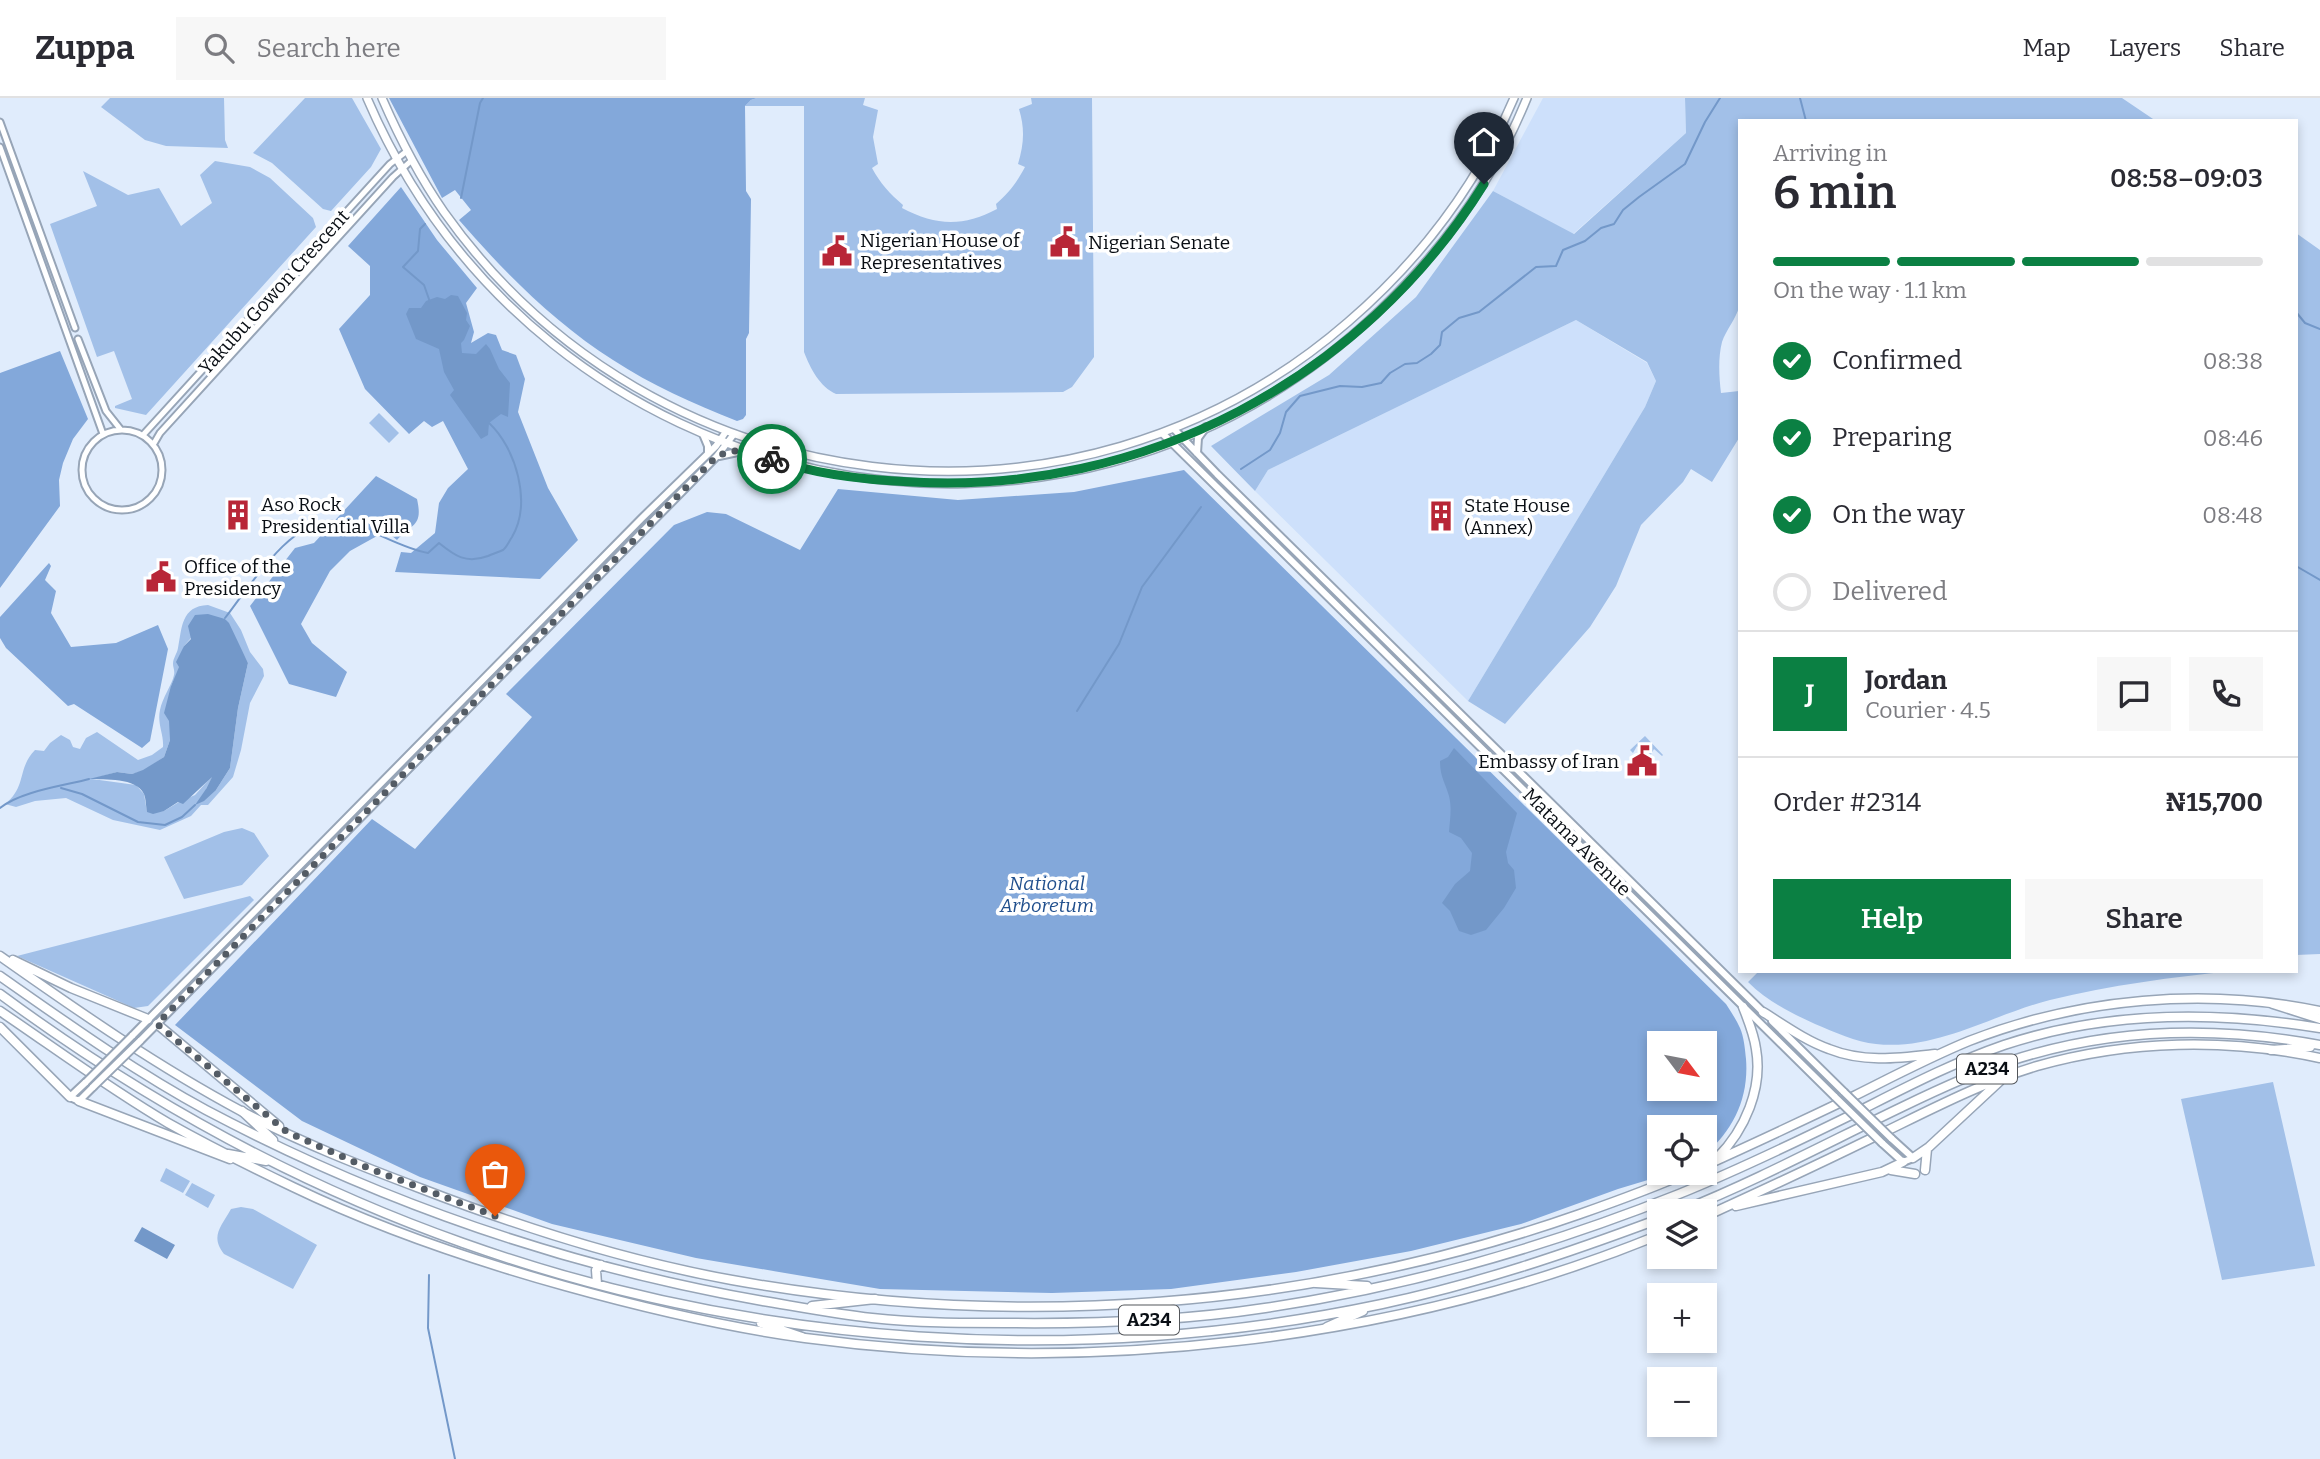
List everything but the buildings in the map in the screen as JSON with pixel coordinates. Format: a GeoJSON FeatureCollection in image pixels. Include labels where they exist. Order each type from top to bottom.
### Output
{"type":"FeatureCollection","features":[{"type":"Feature","properties":{"kind":"highway"},"geometry":{"type":"LineString","coordinates":[[0,955],[71,988],[148,1019]]}},
{"type":"Feature","properties":{"kind":"highway"},"geometry":{"type":"LineString","coordinates":[[0,955],[122,1040],[242,1111],[368,1168],[541,1232],[659,1264],[732,1280],[875,1299],[984,1306],[1107,1305],[1194,1299],[1316,1283],[1444,1256],[1513,1237],[1660,1185]]}},
{"type":"Feature","properties":{"kind":"highway","name":"A234"},"geometry":{"type":"LineString","coordinates":[[0,976],[76,1030],[205,1109],[405,1202],[461,1223],[572,1258],[715,1293],[800,1308],[920,1322],[1124,1322],[1260,1309],[1380,1286],[1506,1254],[1571,1234],[1679,1194],[1972,1057],[2034,1037],[2120,1020],[2188,1016],[2259,1019],[2320,1028]]}},
{"type":"Feature","properties":{"kind":"highway","name":"A234"},"geometry":{"type":"LineString","coordinates":[[0,994],[146,1092],[336,1192],[487,1252],[568,1277],[739,1315],[907,1336],[1071,1339],[1160,1335],[1247,1326],[1379,1304],[1503,1273],[1647,1224]]}},
{"type":"Feature","properties":{"kind":"highway"},"geometry":{"type":"LineString","coordinates":[[1717,1160],[1942,1054],[2003,1029],[2088,1008],[2171,999],[2228,1000],[2320,1011]]}},
{"type":"Feature","properties":{"kind":"highway"},"geometry":{"type":"LineString","coordinates":[[2273,1004],[2320,1019]]}},
{"type":"Feature","properties":{"kind":"highway"},"geometry":{"type":"LineString","coordinates":[[1717,1157],[1740,1129],[1754,1091],[1758,1067],[1756,1046],[1743,1006]]}},
{"type":"Feature","properties":{"kind":"highway"},"geometry":{"type":"LineString","coordinates":[[0,1011],[169,1123],[243,1162],[345,1210],[456,1254],[533,1277],[655,1310],[802,1337],[944,1350],[1097,1352],[1261,1339],[1414,1311],[1482,1294],[1647,1241]]}},
{"type":"Feature","properties":{"kind":"highway"},"geometry":{"type":"LineString","coordinates":[[1763,1012],[1826,1049],[1846,1055],[1889,1059],[1942,1054]]}},
{"type":"Feature","properties":{"kind":"highway"},"geometry":{"type":"LineString","coordinates":[[157,1024],[287,1132]]}},
{"type":"Feature","properties":{"kind":"highway"},"geometry":{"type":"LineString","coordinates":[[0,1027],[70,1097]]}},
{"type":"Feature","properties":{"kind":"highway","name":"A234"},"geometry":{"type":"LineString","coordinates":[[1706,1199],[1935,1091],[1982,1071],[2062,1046],[2124,1037],[2190,1032],[2256,1036],[2320,1046]]}},
{"type":"Feature","properties":{"kind":"highway"},"geometry":{"type":"LineString","coordinates":[[1717,1212],[1937,1106],[2057,1061],[2128,1048],[2182,1044],[2234,1045],[2320,1058]]}},
{"type":"Feature","properties":{"kind":"highway"},"geometry":{"type":"LineString","coordinates":[[2271,1049],[2320,1046]]}},
{"type":"Feature","properties":{"kind":"highway"},"geometry":{"type":"LineString","coordinates":[[1913,1158],[1927,1149],[2001,1080]]}},
{"type":"Feature","properties":{"kind":"highway"},"geometry":{"type":"LineString","coordinates":[[79,1101],[219,1156],[243,1162]]}},
{"type":"Feature","properties":{"kind":"highway"},"geometry":{"type":"LineString","coordinates":[[242,1111],[281,1146]]}},
{"type":"Feature","properties":{"kind":"highway"},"geometry":{"type":"LineString","coordinates":[[1925,1170],[1927,1149]]}},
{"type":"Feature","properties":{"kind":"highway"},"geometry":{"type":"LineString","coordinates":[[228,1154],[280,1164]]}},
{"type":"Feature","properties":{"kind":"highway"},"geometry":{"type":"LineString","coordinates":[[1723,1209],[1888,1170],[1903,1162]]}},
{"type":"Feature","properties":{"kind":"highway"},"geometry":{"type":"LineString","coordinates":[[1888,1170],[1915,1174]]}},
{"type":"Feature","properties":{"kind":"highway"},"geometry":{"type":"LineString","coordinates":[[568,1277],[581,1266],[581,1261],[572,1258]]}},
{"type":"Feature","properties":{"kind":"highway"},"geometry":{"type":"LineString","coordinates":[[597,1284],[595,1274],[601,1265]]}},
{"type":"Feature","properties":{"kind":"highway"},"geometry":{"type":"LineString","coordinates":[[1316,1283],[1380,1286]]}},
{"type":"Feature","properties":{"kind":"highway"},"geometry":{"type":"LineString","coordinates":[[800,1308],[875,1299]]}},
{"type":"Feature","properties":{"kind":"highway"},"geometry":{"type":"LineString","coordinates":[[1327,1327],[1379,1304]]}},
{"type":"Feature","properties":{"kind":"highway"},"geometry":{"type":"LineString","coordinates":[[739,1315],[802,1337]]}},
{"type":"Feature","properties":{"kind":"main road"},"geometry":{"type":"LineString","coordinates":[[367,98],[402,170],[465,259],[490,288],[565,355],[659,414],[724,443],[793,466],[856,478],[923,483],[1007,481],[1077,471],[1182,438],[1278,391],[1362,328],[1439,248],[1473,201],[1509,139],[1527,98]]}},
{"type":"Feature","properties":{"kind":"main road"},"geometry":{"type":"LineString","coordinates":[[382,98],[407,151],[443,210],[483,260],[551,326],[599,363],[651,396],[730,432],[788,451],[900,469],[966,471],[1007,469],[1076,458],[1162,433],[1225,407],[1271,381],[1324,344],[1374,299],[1430,240],[1481,164],[1514,98]]}},
{"type":"Feature","properties":{"kind":"main road"},"geometry":{"type":"LineString","coordinates":[[1197,453],[1198,438],[1206,427]]}},
{"type":"Feature","properties":{"kind":"main road","name":"Matama Avenue"},"geometry":{"type":"LineString","coordinates":[[1174,429],[1913,1158]]}},
{"type":"Feature","properties":{"kind":"main road"},"geometry":{"type":"LineString","coordinates":[[724,443],[708,454],[70,1097],[79,1101],[157,1024],[717,456],[730,432]]}},
{"type":"Feature","properties":{"kind":"main road","name":"Matama Avenue"},"geometry":{"type":"LineString","coordinates":[[1162,433],[1903,1162]]}},
{"type":"Feature","properties":{"kind":"main road"},"geometry":{"type":"LineString","coordinates":[[702,434],[708,446],[708,454]]}},
{"type":"Feature","properties":{"kind":"main road"},"geometry":{"type":"LineString","coordinates":[[717,456],[747,450]]}},
{"type":"Feature","properties":{"kind":"main road"},"geometry":{"type":"LineString","coordinates":[[1392,660],[1399,653]]}},
{"type":"Feature","properties":{"kind":"main road"},"geometry":{"type":"LineString","coordinates":[[1705,969],[1712,962]]}},
{"type":"Feature","properties":{"kind":"main road"},"geometry":{"type":"LineString","coordinates":[[148,1019],[157,1024]]}},
{"type":"Feature","properties":{"kind":"main road"},"geometry":{"type":"LineString","coordinates":[[1903,1162],[1913,1158]]}},
{"type":"Feature","properties":{"kind":"street"},"geometry":{"type":"LineString","coordinates":[[0,122],[75,328]]}},
{"type":"Feature","properties":{"kind":"street"},"geometry":{"type":"LineString","coordinates":[[0,147],[103,434]]}},
{"type":"Feature","properties":{"kind":"street","name":"Yakubu Gowon Crescent"},"geometry":{"type":"LineString","coordinates":[[143,435],[396,159],[407,151]]}},
{"type":"Feature","properties":{"kind":"street","name":"Yakubu Gowon Crescent"},"geometry":{"type":"LineString","coordinates":[[153,445],[160,433],[239,343],[393,177],[412,160]]}},
{"type":"Feature","properties":{"kind":"street"},"geometry":{"type":"LineString","coordinates":[[79,339],[106,411],[121,430]]}},
{"type":"Feature","properties":{"kind":"street"},"geometry":{"type":"LineString","coordinates":[[121,430],[143,435],[153,445],[162,465],[158,487],[151,498],[127,511],[100,505],[88,492],[81,471],[87,450],[103,434],[121,430]]}},
{"type":"Feature","properties":{"kind":"shaded area"},"geometry":{"type":"Polygon","coordinates":[[[110,98],[224,98],[225,140],[228,148],[166,146],[145,140],[101,107],[110,98]]]}},
{"type":"Feature","properties":{"kind":"shaded area"},"geometry":{"type":"Polygon","coordinates":[[[305,98],[352,98],[381,149],[371,167],[331,211],[323,209],[272,163],[253,153],[305,98]]]}},
{"type":"Feature","properties":{"kind":"shaded area"},"geometry":{"type":"Polygon","coordinates":[[[757,98],[865,98],[863,105],[878,110],[873,137],[878,164],[872,168],[878,179],[903,205],[902,208],[926,218],[950,222],[973,219],[997,209],[996,204],[1019,178],[1025,167],[1018,164],[1023,136],[1019,109],[1032,104],[1031,98],[1092,98],[1094,357],[1072,387],[1063,392],[836,394],[825,387],[804,352],[804,106],[745,106],[757,98]]]}},
{"type":"Feature","properties":{"kind":"shaded area"},"geometry":{"type":"Polygon","coordinates":[[[1543,98],[1685,98],[1686,133],[1573,234],[1493,191],[1543,98]]]}},
{"type":"Feature","properties":{"kind":"shaded area"},"geometry":{"type":"Polygon","coordinates":[[[1685,98],[2122,98],[2153,119],[1738,119],[1738,310],[1722,342],[1719,367],[1721,393],[1738,391],[1738,440],[1712,482],[1691,469],[1683,482],[1641,525],[1616,586],[1590,627],[1505,724],[1468,701],[1645,407],[1656,381],[1647,362],[1576,320],[1268,470],[1255,491],[1211,446],[1329,375],[1416,297],[1493,191],[1574,234],[1686,133],[1685,98]]]}},
{"type":"Feature","properties":{"kind":"shaded area"},"geometry":{"type":"Polygon","coordinates":[[[215,161],[250,167],[270,178],[313,218],[316,227],[146,415],[115,408],[132,399],[114,351],[97,357],[50,224],[97,206],[83,171],[128,195],[159,188],[181,226],[212,203],[200,175],[215,161]]]}},
{"type":"Feature","properties":{"kind":"shaded area"},"geometry":{"type":"Polygon","coordinates":[[[2298,234],[2320,250],[2320,954],[2298,955],[2298,234]]]}},
{"type":"Feature","properties":{"kind":"shaded area"},"geometry":{"type":"Polygon","coordinates":[[[451,295],[458,296],[470,326],[461,343],[462,353],[476,354],[486,344],[510,383],[508,417],[501,414],[489,423],[488,435],[481,439],[450,395],[454,390],[444,372],[439,349],[416,339],[406,314],[409,308],[421,308],[426,301],[437,297],[445,299],[451,295]]]}},
{"type":"Feature","properties":{"kind":"shaded area"},"geometry":{"type":"Polygon","coordinates":[[[1576,320],[1647,363],[1656,381],[1645,407],[1468,701],[1255,491],[1268,470],[1576,320]]]}},
{"type":"Feature","properties":{"kind":"shaded area"},"geometry":{"type":"Polygon","coordinates":[[[379,413],[399,433],[389,443],[369,423],[379,413]]]}},
{"type":"Feature","properties":{"kind":"shaded area"},"geometry":{"type":"Polygon","coordinates":[[[208,605],[230,613],[250,652],[263,669],[264,676],[250,703],[233,777],[208,805],[201,805],[191,816],[160,830],[113,820],[66,798],[35,801],[16,807],[5,804],[16,791],[29,757],[35,750],[44,751],[61,735],[70,740],[73,747],[80,749],[86,738],[97,732],[138,760],[163,747],[159,720],[161,705],[174,675],[173,662],[184,619],[192,609],[208,605]],[[225,619],[191,638],[184,646],[180,667],[171,686],[170,740],[164,757],[143,771],[132,774],[117,772],[92,779],[136,785],[144,794],[147,812],[164,811],[195,795],[214,774],[206,789],[216,790],[230,768],[238,708],[248,663],[225,619]]]}},
{"type":"Feature","properties":{"kind":"shaded area"},"geometry":{"type":"Polygon","coordinates":[[[208,614],[225,619],[229,623],[248,663],[238,708],[230,768],[216,790],[204,801],[195,805],[212,777],[183,804],[178,802],[153,814],[147,812],[144,794],[134,785],[89,779],[117,772],[132,774],[164,757],[170,740],[169,721],[164,713],[179,667],[176,662],[191,639],[188,626],[195,615],[208,614]]]}},
{"type":"Feature","properties":{"kind":"shaded area"},"geometry":{"type":"Polygon","coordinates":[[[1645,736],[1663,755],[1654,749],[1650,756],[1647,755],[1647,761],[1641,768],[1638,766],[1642,764],[1640,758],[1644,753],[1637,746],[1633,753],[1630,750],[1645,736]]]}},
{"type":"Feature","properties":{"kind":"shaded area"},"geometry":{"type":"Polygon","coordinates":[[[1454,748],[1517,813],[1506,852],[1508,863],[1514,870],[1516,888],[1486,930],[1471,935],[1459,931],[1450,911],[1442,903],[1455,884],[1470,871],[1472,853],[1461,838],[1449,832],[1450,800],[1440,761],[1448,757],[1454,748]]]}},
{"type":"Feature","properties":{"kind":"shaded area"},"geometry":{"type":"Polygon","coordinates":[[[242,828],[254,833],[269,856],[242,885],[184,899],[164,857],[224,832],[242,828]]]}},
{"type":"Feature","properties":{"kind":"shaded area"},"geometry":{"type":"Polygon","coordinates":[[[250,896],[254,900],[148,1006],[134,1008],[17,956],[250,896]]]}},
{"type":"Feature","properties":{"kind":"shaded area"},"geometry":{"type":"Polygon","coordinates":[[[1757,973],[2216,973],[2142,982],[2050,1000],[1943,1037],[1898,1045],[1868,1043],[1815,1024],[1788,1011],[1748,982],[1757,973]]]}},
{"type":"Feature","properties":{"kind":"shaded area"},"geometry":{"type":"Polygon","coordinates":[[[2273,1082],[2315,1266],[2222,1280],[2181,1099],[2273,1082]]]}},
{"type":"Feature","properties":{"kind":"shaded area"},"geometry":{"type":"Polygon","coordinates":[[[166,1168],[190,1181],[183,1193],[160,1181],[166,1168]]]}},
{"type":"Feature","properties":{"kind":"shaded area"},"geometry":{"type":"Polygon","coordinates":[[[192,1183],[215,1195],[208,1208],[185,1195],[192,1183]]]}},
{"type":"Feature","properties":{"kind":"shaded area"},"geometry":{"type":"Polygon","coordinates":[[[231,1209],[253,1209],[317,1245],[293,1289],[224,1254],[220,1248],[217,1237],[221,1226],[231,1209]]]}},
{"type":"Feature","properties":{"kind":"shaded area"},"geometry":{"type":"Polygon","coordinates":[[[142,1227],[175,1245],[167,1259],[134,1241],[142,1227]]]}},
{"type":"Feature","properties":{"kind":"green space"},"geometry":{"type":"Polygon","coordinates":[[[389,98],[757,98],[745,106],[746,191],[751,199],[749,333],[746,339],[746,415],[743,419],[737,421],[705,408],[627,369],[571,330],[531,296],[459,220],[471,210],[455,190],[442,198],[389,98]]]}},
{"type":"Feature","properties":{"kind":"green space"},"geometry":{"type":"Polygon","coordinates":[[[401,187],[437,240],[477,288],[466,303],[474,332],[471,343],[488,333],[496,335],[502,350],[516,355],[525,379],[518,412],[548,488],[578,540],[540,579],[395,572],[401,552],[411,553],[435,533],[439,503],[448,488],[468,469],[443,421],[432,427],[424,421],[409,434],[365,389],[339,329],[370,295],[370,266],[348,246],[401,187]]]}},
{"type":"Feature","properties":{"kind":"green space"},"geometry":{"type":"Polygon","coordinates":[[[60,351],[88,419],[73,439],[63,463],[59,480],[60,506],[0,588],[0,373],[60,351]]]}},
{"type":"Feature","properties":{"kind":"green space","name":"National Arboretum"},"geometry":{"type":"Polygon","coordinates":[[[1184,470],[1726,1004],[1742,1035],[1746,1073],[1738,1112],[1717,1143],[1717,1115],[1647,1115],[1647,1180],[1521,1224],[1411,1251],[1296,1272],[1171,1289],[1052,1293],[880,1289],[696,1258],[552,1224],[420,1177],[302,1121],[175,1025],[372,819],[415,849],[532,717],[506,694],[674,525],[707,512],[726,514],[800,550],[838,489],[958,500],[1074,492],[1184,470]]]}},
{"type":"Feature","properties":{"kind":"green space"},"geometry":{"type":"Polygon","coordinates":[[[376,476],[417,499],[418,519],[397,540],[386,531],[350,551],[330,571],[301,624],[312,643],[347,672],[336,697],[289,684],[250,606],[295,548],[314,543],[376,476]]]}},
{"type":"Feature","properties":{"kind":"green space"},"geometry":{"type":"Polygon","coordinates":[[[49,563],[51,566],[45,580],[56,591],[51,613],[71,647],[116,643],[158,625],[168,649],[150,741],[142,748],[74,704],[68,706],[6,648],[0,638],[0,617],[49,563]]]}},
{"type":"Feature","properties":{"kind":"waterway"},"geometry":{"type":"LineString","coordinates":[[461,198],[483,98]]}},
{"type":"Feature","properties":{"kind":"waterway"},"geometry":{"type":"LineString","coordinates":[[1241,469],[1270,450],[1280,433],[1286,412],[1300,396],[1340,386],[1362,387],[1381,383],[1390,373],[1405,364],[1417,363],[1431,354],[1440,345],[1442,332],[1459,318],[1479,312],[1536,267],[1556,266],[1563,250],[1585,241],[1601,228],[1614,224],[1623,210],[1685,164],[1720,98]]}},
{"type":"Feature","properties":{"kind":"waterway"},"geometry":{"type":"LineString","coordinates":[[1800,98],[1805,119]]}},
{"type":"Feature","properties":{"kind":"waterway"},"geometry":{"type":"LineString","coordinates":[[425,224],[420,229],[418,251],[403,267],[424,285],[430,302]]}},
{"type":"Feature","properties":{"kind":"waterway"},"geometry":{"type":"LineString","coordinates":[[2298,314],[2305,323],[2320,329]]}},
{"type":"Feature","properties":{"kind":"waterway"},"geometry":{"type":"LineString","coordinates":[[225,618],[273,556],[288,541],[320,522],[348,523],[428,553],[439,543],[467,559],[480,558],[503,550],[518,523],[521,493],[507,447],[489,423]]}},
{"type":"Feature","properties":{"kind":"waterway"},"geometry":{"type":"LineString","coordinates":[[1077,711],[1119,644],[1142,587],[1201,507]]}},
{"type":"Feature","properties":{"kind":"waterway"},"geometry":{"type":"LineString","coordinates":[[2298,567],[2320,580]]}},
{"type":"Feature","properties":{"kind":"waterway"},"geometry":{"type":"LineString","coordinates":[[0,808],[31,793],[89,779]]}},
{"type":"Feature","properties":{"kind":"waterway"},"geometry":{"type":"LineString","coordinates":[[61,788],[82,794],[138,822],[165,825],[182,817],[195,805]]}},
{"type":"Feature","properties":{"kind":"waterway"},"geometry":{"type":"LineString","coordinates":[[429,1275],[428,1328],[455,1459]]}},
{"type":"Feature","properties":{"kind":"way so far"},"geometry":{"type":"LineString","coordinates":[[495,1216],[368,1168],[287,1132],[157,1024],[717,456],[747,450],[772,459]]}},
{"type":"Feature","properties":{"kind":"place","name":"Nigerian Senate"},"geometry":{"type":"Point","coordinates":[1065,242]}},
{"type":"Feature","properties":{"kind":"place","name":"Nigerian House of Representatives"},"geometry":{"type":"Point","coordinates":[837,251]}},
{"type":"Feature","properties":{"kind":"place","name":"Aso Rock Presidential Villa"},"geometry":{"type":"Point","coordinates":[238,515]}},
{"type":"Feature","properties":{"kind":"place","name":"State House (Annex)"},"geometry":{"type":"Point","coordinates":[1441,516]}},
{"type":"Feature","properties":{"kind":"place","name":"Office of the Presidency"},"geometry":{"type":"Point","coordinates":[161,577]}},
{"type":"Feature","properties":{"kind":"place","name":"Embassy of Iran"},"geometry":{"type":"Point","coordinates":[1642,761]}},
{"type":"Feature","properties":{"kind":"route"},"geometry":{"type":"LineString","coordinates":[[772,459],[793,466],[886,481],[1007,481],[1077,471],[1182,438],[1278,391],[1362,328],[1439,248],[1484,184]]}}]}
